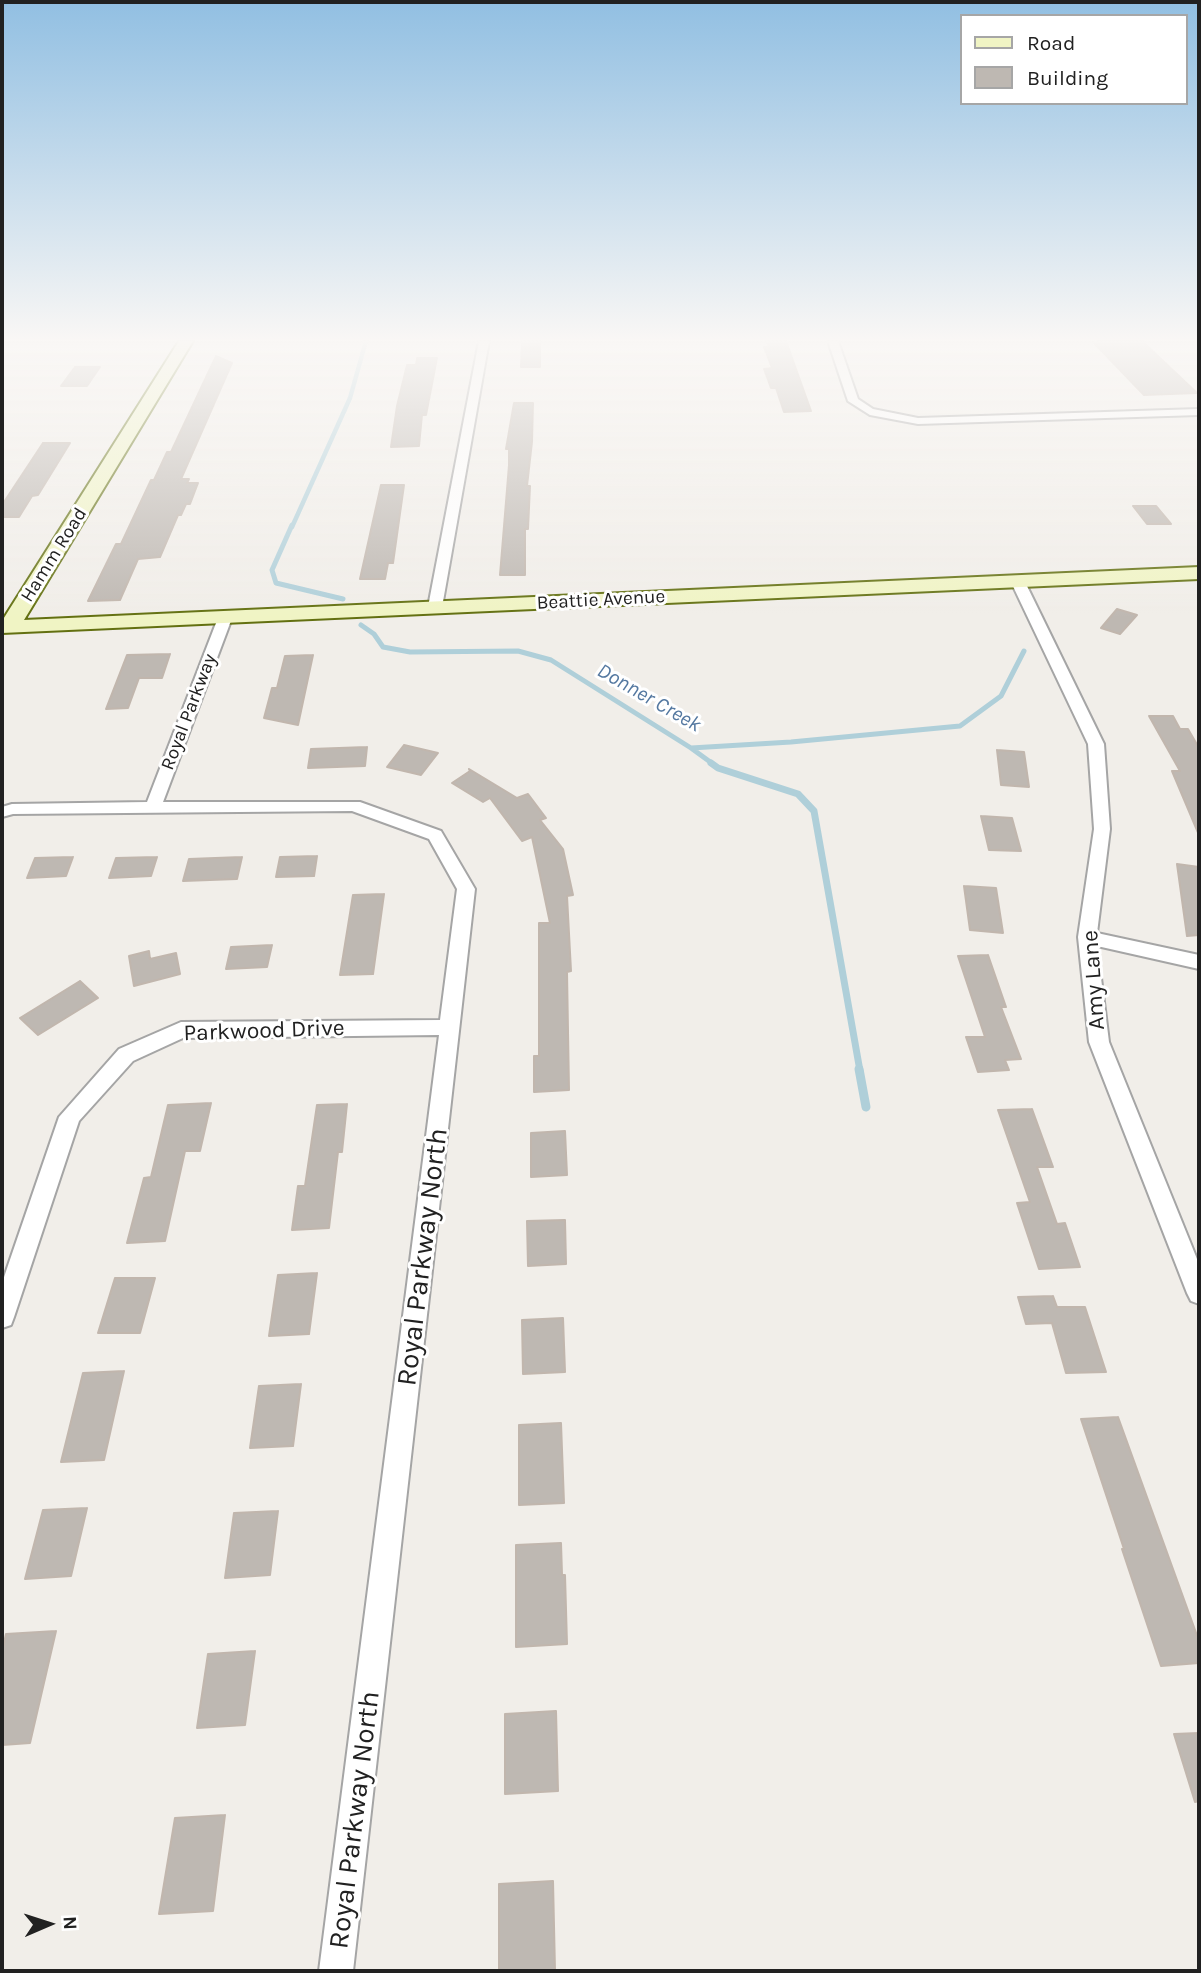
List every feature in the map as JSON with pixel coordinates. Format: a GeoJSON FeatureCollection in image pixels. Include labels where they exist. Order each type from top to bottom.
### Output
{"type":"FeatureCollection","features":[{"type":"Feature","properties":{"kind":"street","name":"Hamm Road"},"geometry":{"type":"LineString","coordinates":[[6,627],[128,433]]}},
{"type":"Feature","properties":{"kind":"street"},"geometry":{"type":"LineString","coordinates":[[435,607],[467,433]]}},
{"type":"Feature","properties":{"kind":"street","name":"Beattie Avenue"},"geometry":{"type":"LineString","coordinates":[[6,627],[1199,573]]}},
{"type":"Feature","properties":{"kind":"street","name":"Amy Lane"},"geometry":{"type":"LineString","coordinates":[[1018,582],[1096,744],[1102,829],[1087,937],[1099,1042],[1199,1293]]}},
{"type":"Feature","properties":{"kind":"street","name":"Royal Parkway"},"geometry":{"type":"LineString","coordinates":[[153,807],[225,618]]}},
{"type":"Feature","properties":{"kind":"street","name":"Royal Parkway North"},"geometry":{"type":"LineString","coordinates":[[2,812],[12,809],[354,806],[435,835],[466,889],[336,1971]]}},
{"type":"Feature","properties":{"kind":"street"},"geometry":{"type":"LineString","coordinates":[[1087,937],[1199,962]]}},
{"type":"Feature","properties":{"kind":"street","name":"Parkwood Drive"},"geometry":{"type":"LineString","coordinates":[[2,1317],[70,1116],[126,1055],[181,1030],[451,1027]]}},
{"type":"Feature","properties":{"kind":"building"},"geometry":{"type":"Polygon","coordinates":[[[180,433],[201,433],[181,479],[189,479],[187,483],[198,483],[190,504],[186,504],[181,515],[178,515],[160,557],[138,559],[120,600],[88,601],[116,544],[121,544],[151,480],[154,480],[167,452],[171,452],[180,433]]]}},
{"type":"Feature","properties":{"kind":"building"},"geometry":{"type":"Polygon","coordinates":[[[393,433],[420,433],[419,446],[391,447],[393,433]]]}},
{"type":"Feature","properties":{"kind":"building"},"geometry":{"type":"Polygon","coordinates":[[[509,433],[532,433],[527,486],[530,486],[528,529],[525,529],[525,575],[500,575],[509,465],[509,449],[506,449],[509,433]]]}},
{"type":"Feature","properties":{"kind":"building"},"geometry":{"type":"Polygon","coordinates":[[[43,443],[70,443],[38,495],[32,496],[19,517],[2,517],[2,505],[43,443]]]}},
{"type":"Feature","properties":{"kind":"building"},"geometry":{"type":"Polygon","coordinates":[[[381,485],[404,485],[393,563],[388,563],[385,579],[360,579],[381,485]]]}},
{"type":"Feature","properties":{"kind":"building"},"geometry":{"type":"Polygon","coordinates":[[[1133,506],[1156,506],[1171,524],[1147,524],[1133,506]]]}},
{"type":"Feature","properties":{"kind":"building"},"geometry":{"type":"Polygon","coordinates":[[[1117,609],[1137,615],[1120,634],[1101,628],[1117,609]]]}},
{"type":"Feature","properties":{"kind":"building"},"geometry":{"type":"Polygon","coordinates":[[[170,654],[162,678],[139,678],[128,708],[106,709],[127,655],[170,654]]]}},
{"type":"Feature","properties":{"kind":"building"},"geometry":{"type":"Polygon","coordinates":[[[313,655],[298,725],[264,718],[272,688],[277,688],[285,656],[313,655]]]}},
{"type":"Feature","properties":{"kind":"building"},"geometry":{"type":"Polygon","coordinates":[[[1149,716],[1173,716],[1180,729],[1188,729],[1199,748],[1199,835],[1172,771],[1180,771],[1149,716]]]}},
{"type":"Feature","properties":{"kind":"building"},"geometry":{"type":"Polygon","coordinates":[[[404,745],[438,753],[421,775],[387,767],[404,745]]]}},
{"type":"Feature","properties":{"kind":"building"},"geometry":{"type":"Polygon","coordinates":[[[367,747],[365,766],[308,768],[311,749],[367,747]]]}},
{"type":"Feature","properties":{"kind":"building"},"geometry":{"type":"Polygon","coordinates":[[[997,750],[1024,752],[1029,787],[1001,785],[997,750]]]}},
{"type":"Feature","properties":{"kind":"building"},"geometry":{"type":"Polygon","coordinates":[[[469,769],[517,798],[528,794],[546,818],[540,820],[563,849],[573,895],[567,896],[571,971],[567,972],[569,1090],[534,1092],[534,1056],[539,1056],[539,923],[550,923],[532,837],[522,841],[490,798],[483,802],[452,783],[470,771],[469,769]]]}},
{"type":"Feature","properties":{"kind":"building"},"geometry":{"type":"Polygon","coordinates":[[[981,816],[1012,818],[1021,851],[989,850],[981,816]]]}},
{"type":"Feature","properties":{"kind":"building"},"geometry":{"type":"Polygon","coordinates":[[[317,856],[314,876],[276,877],[280,857],[317,856]]]}},
{"type":"Feature","properties":{"kind":"building"},"geometry":{"type":"Polygon","coordinates":[[[73,857],[66,876],[27,878],[35,858],[73,857]]]}},
{"type":"Feature","properties":{"kind":"building"},"geometry":{"type":"Polygon","coordinates":[[[157,857],[151,876],[109,878],[116,858],[157,857]]]}},
{"type":"Feature","properties":{"kind":"building"},"geometry":{"type":"Polygon","coordinates":[[[242,857],[237,879],[183,881],[189,859],[242,857]]]}},
{"type":"Feature","properties":{"kind":"building"},"geometry":{"type":"Polygon","coordinates":[[[1177,864],[1199,867],[1199,935],[1187,936],[1177,864]]]}},
{"type":"Feature","properties":{"kind":"building"},"geometry":{"type":"Polygon","coordinates":[[[964,886],[996,888],[1003,933],[970,930],[964,886]]]}},
{"type":"Feature","properties":{"kind":"building"},"geometry":{"type":"Polygon","coordinates":[[[384,894],[373,974],[340,975],[353,895],[384,894]]]}},
{"type":"Feature","properties":{"kind":"building"},"geometry":{"type":"Polygon","coordinates":[[[272,945],[267,967],[226,969],[231,947],[272,945]]]}},
{"type":"Feature","properties":{"kind":"building"},"geometry":{"type":"Polygon","coordinates":[[[149,951],[150,959],[176,953],[180,974],[134,986],[129,956],[149,951]]]}},
{"type":"Feature","properties":{"kind":"building"},"geometry":{"type":"Polygon","coordinates":[[[988,955],[1006,1007],[1001,1007],[1021,1059],[1005,1060],[1009,1070],[978,1072],[966,1037],[985,1037],[958,956],[988,955]]]}},
{"type":"Feature","properties":{"kind":"building"},"geometry":{"type":"Polygon","coordinates":[[[80,981],[98,998],[38,1035],[20,1018],[80,981]]]}},
{"type":"Feature","properties":{"kind":"building"},"geometry":{"type":"Polygon","coordinates":[[[211,1103],[200,1151],[185,1151],[165,1241],[127,1243],[144,1178],[151,1177],[168,1105],[211,1103]]]}},
{"type":"Feature","properties":{"kind":"building"},"geometry":{"type":"Polygon","coordinates":[[[347,1104],[329,1228],[292,1230],[298,1186],[305,1186],[317,1105],[347,1104]]]}},
{"type":"Feature","properties":{"kind":"building"},"geometry":{"type":"Polygon","coordinates":[[[1032,1109],[1053,1167],[1037,1167],[1057,1224],[1065,1223],[1080,1267],[1039,1269],[1017,1203],[1030,1202],[998,1110],[1032,1109]]]}},
{"type":"Feature","properties":{"kind":"building"},"geometry":{"type":"Polygon","coordinates":[[[565,1131],[567,1175],[531,1177],[531,1133],[565,1131]]]}},
{"type":"Feature","properties":{"kind":"building"},"geometry":{"type":"Polygon","coordinates":[[[565,1220],[566,1264],[528,1266],[527,1221],[565,1220]]]}},
{"type":"Feature","properties":{"kind":"building"},"geometry":{"type":"Polygon","coordinates":[[[317,1273],[309,1334],[269,1336],[278,1275],[317,1273]]]}},
{"type":"Feature","properties":{"kind":"building"},"geometry":{"type":"Polygon","coordinates":[[[115,1278],[155,1278],[140,1333],[98,1333],[115,1278]]]}},
{"type":"Feature","properties":{"kind":"building"},"geometry":{"type":"Polygon","coordinates":[[[1053,1296],[1057,1307],[1085,1307],[1106,1372],[1066,1373],[1052,1323],[1026,1324],[1018,1297],[1053,1296]]]}},
{"type":"Feature","properties":{"kind":"building"},"geometry":{"type":"Polygon","coordinates":[[[563,1318],[565,1372],[523,1374],[522,1320],[563,1318]]]}},
{"type":"Feature","properties":{"kind":"building"},"geometry":{"type":"Polygon","coordinates":[[[124,1371],[104,1460],[61,1462],[83,1373],[124,1371]]]}},
{"type":"Feature","properties":{"kind":"building"},"geometry":{"type":"Polygon","coordinates":[[[301,1384],[293,1446],[250,1448],[259,1386],[301,1384]]]}},
{"type":"Feature","properties":{"kind":"building"},"geometry":{"type":"Polygon","coordinates":[[[1118,1417],[1199,1641],[1199,1663],[1161,1666],[1122,1549],[1081,1419],[1118,1417]]]}},
{"type":"Feature","properties":{"kind":"building"},"geometry":{"type":"Polygon","coordinates":[[[561,1423],[564,1503],[519,1505],[519,1425],[561,1423]]]}},
{"type":"Feature","properties":{"kind":"building"},"geometry":{"type":"Polygon","coordinates":[[[87,1508],[71,1576],[25,1579],[43,1510],[87,1508]]]}},
{"type":"Feature","properties":{"kind":"building"},"geometry":{"type":"Polygon","coordinates":[[[278,1511],[270,1575],[225,1578],[234,1513],[278,1511]]]}},
{"type":"Feature","properties":{"kind":"building"},"geometry":{"type":"Polygon","coordinates":[[[561,1543],[567,1644],[516,1647],[516,1545],[561,1543]]]}},
{"type":"Feature","properties":{"kind":"building"},"geometry":{"type":"Polygon","coordinates":[[[56,1631],[30,1743],[2,1745],[2,1652],[6,1634],[56,1631]]]}},
{"type":"Feature","properties":{"kind":"building"},"geometry":{"type":"Polygon","coordinates":[[[255,1651],[245,1725],[197,1728],[208,1654],[255,1651]]]}},
{"type":"Feature","properties":{"kind":"building"},"geometry":{"type":"Polygon","coordinates":[[[556,1711],[558,1791],[505,1794],[505,1714],[556,1711]]]}},
{"type":"Feature","properties":{"kind":"building"},"geometry":{"type":"Polygon","coordinates":[[[1199,1733],[1199,1801],[1195,1802],[1174,1734],[1199,1733]]]}},
{"type":"Feature","properties":{"kind":"building"},"geometry":{"type":"Polygon","coordinates":[[[225,1815],[213,1911],[159,1914],[175,1818],[225,1815]]]}},
{"type":"Feature","properties":{"kind":"building"},"geometry":{"type":"Polygon","coordinates":[[[553,1881],[555,1971],[499,1971],[499,1884],[553,1881]]]}},
{"type":"Feature","properties":{"kind":"waterway","name":"Donner Creek"},"geometry":{"type":"LineString","coordinates":[[292,527],[334,433]]}},
{"type":"Feature","properties":{"kind":"waterway","name":"Donner Creek"},"geometry":{"type":"LineString","coordinates":[[292,525],[272,570],[276,583],[343,599]]}},
{"type":"Feature","properties":{"kind":"waterway","name":"Donner Creek"},"geometry":{"type":"LineString","coordinates":[[361,625],[374,634],[383,647],[410,652],[518,651],[551,660],[691,748]]}},
{"type":"Feature","properties":{"kind":"waterway","name":"Donner Creek"},"geometry":{"type":"LineString","coordinates":[[691,748],[791,742],[960,726],[1001,696],[1024,651]]}},
{"type":"Feature","properties":{"kind":"waterway"},"geometry":{"type":"LineString","coordinates":[[691,748],[713,764]]}},
{"type":"Feature","properties":{"kind":"waterway"},"geometry":{"type":"LineString","coordinates":[[711,763],[718,768],[798,794],[814,811],[860,1071]]}},
{"type":"Feature","properties":{"kind":"waterway"},"geometry":{"type":"LineString","coordinates":[[859,1069],[866,1107]]}}]}
